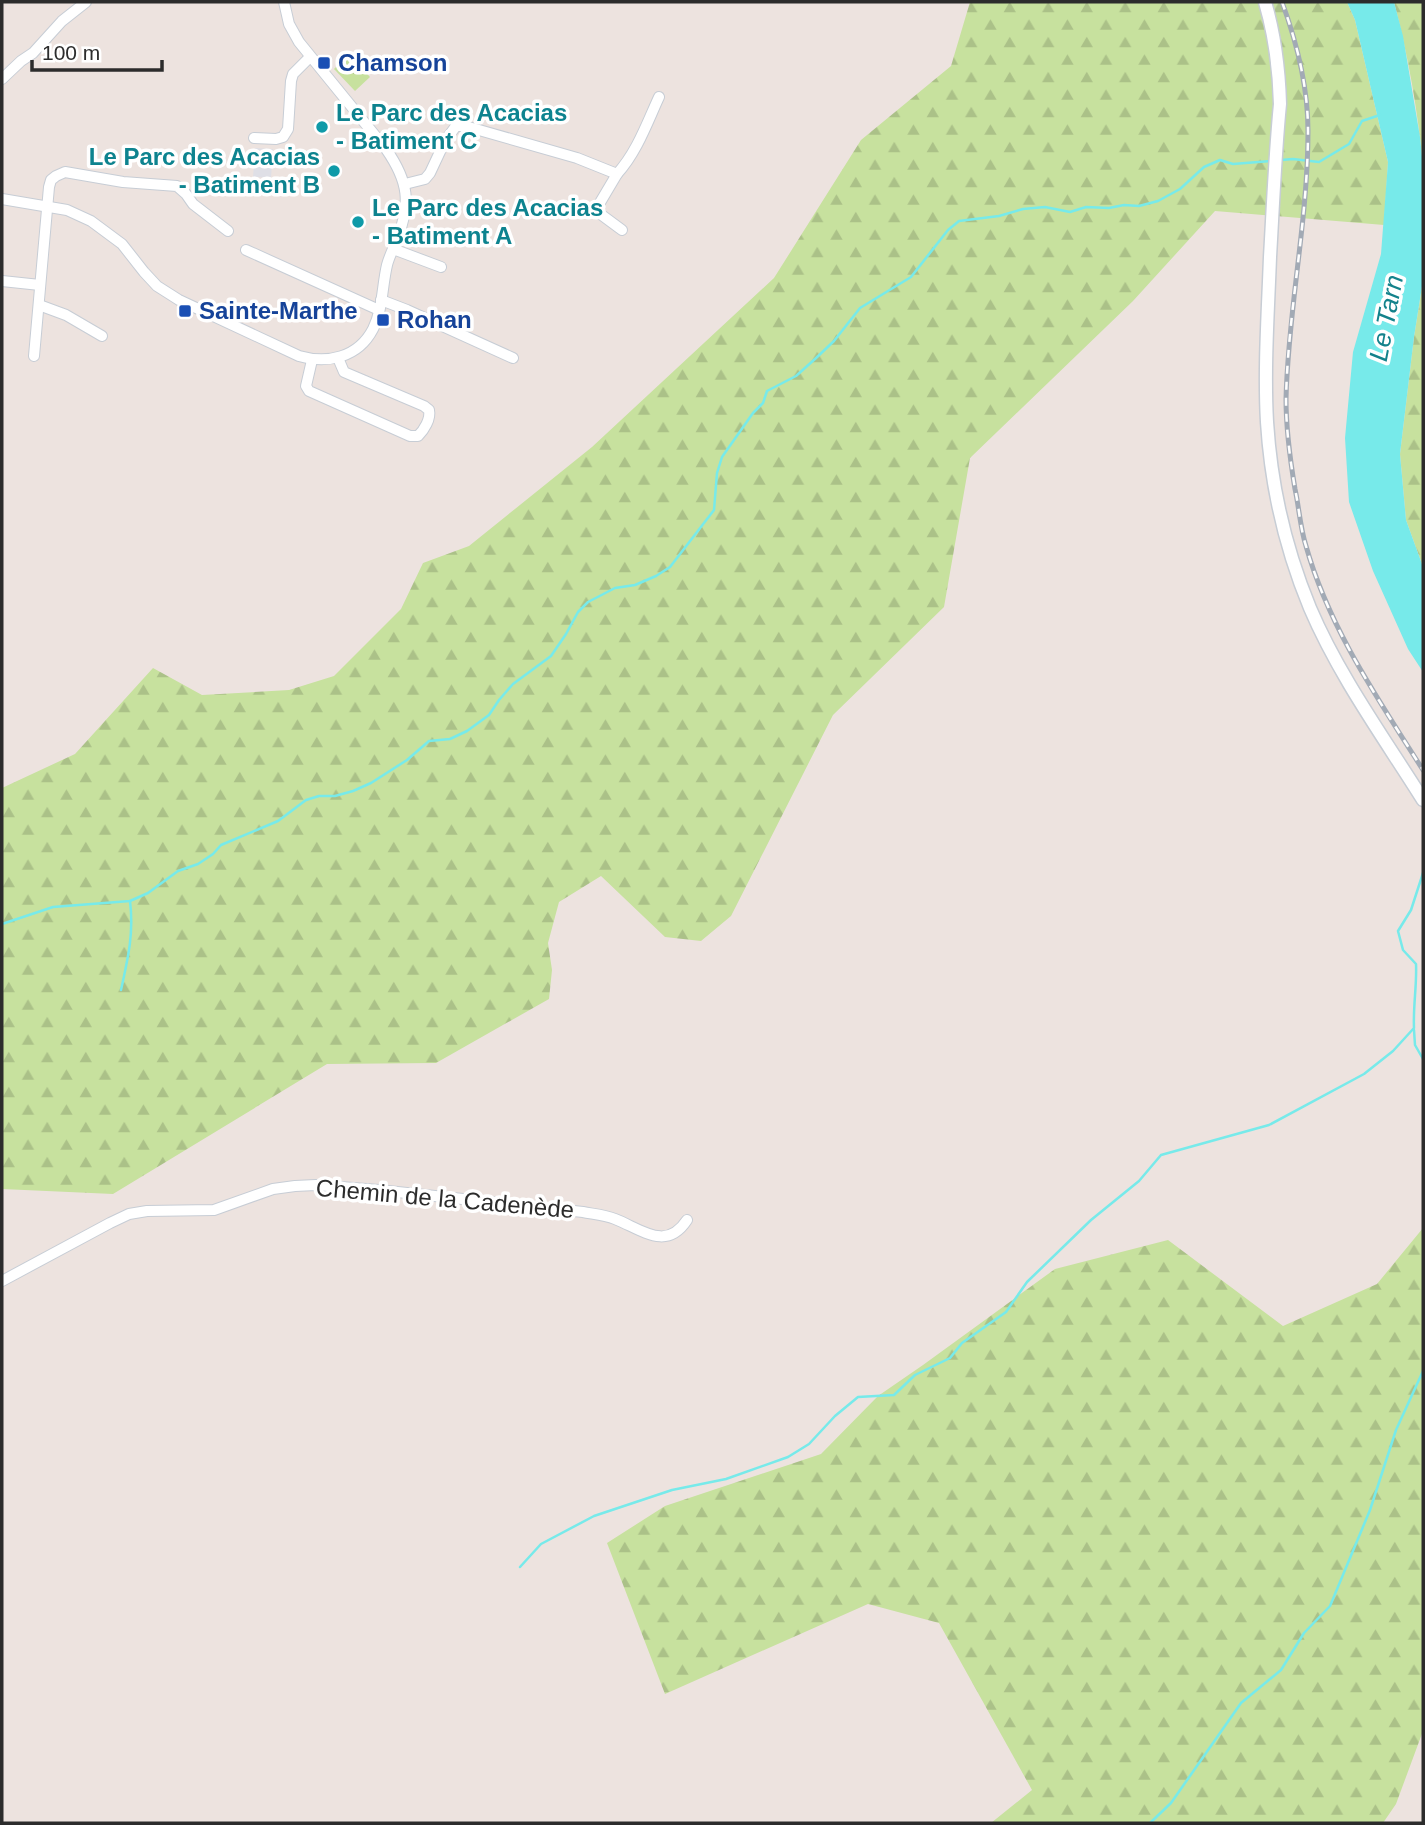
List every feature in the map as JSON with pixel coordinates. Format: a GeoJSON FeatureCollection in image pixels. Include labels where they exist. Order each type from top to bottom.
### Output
{"type":"FeatureCollection","features":[{"type":"Feature","properties":{"kind":"main road"},"geometry":{"type":"LineString","coordinates":[[1265,2],[1273,28],[1280,103],[1266,395],[1270,453],[1278,504],[1300,581],[1321,631],[1343,674],[1423,800]]}},
{"type":"Feature","properties":{"kind":"street"},"geometry":{"type":"LineString","coordinates":[[2,79],[33,53],[62,21],[86,2]]}},
{"type":"Feature","properties":{"kind":"street"},"geometry":{"type":"LineString","coordinates":[[2,199],[48,205],[91,221],[122,244],[158,286],[185,304],[299,356],[324,360],[349,354],[373,329],[387,264],[405,214],[405,184],[386,149],[299,42],[292,31],[284,2]]}},
{"type":"Feature","properties":{"kind":"street"},"geometry":{"type":"LineString","coordinates":[[254,138],[283,137],[288,129],[293,74],[310,57]]}},
{"type":"Feature","properties":{"kind":"street"},"geometry":{"type":"LineString","coordinates":[[622,230],[599,213],[598,206],[617,174],[627,163],[659,97]]}},
{"type":"Feature","properties":{"kind":"street"},"geometry":{"type":"LineString","coordinates":[[405,184],[425,179],[456,126],[577,158],[617,174]]}},
{"type":"Feature","properties":{"kind":"street"},"geometry":{"type":"LineString","coordinates":[[34,356],[51,180],[56,176],[65,172],[123,182],[177,186],[187,194],[193,204],[228,231]]}},
{"type":"Feature","properties":{"kind":"street"},"geometry":{"type":"LineString","coordinates":[[393,249],[441,267]]}},
{"type":"Feature","properties":{"kind":"street"},"geometry":{"type":"LineString","coordinates":[[246,250],[380,305],[407,310],[513,358]]}},
{"type":"Feature","properties":{"kind":"street"},"geometry":{"type":"LineString","coordinates":[[2,281],[40,285]]}},
{"type":"Feature","properties":{"kind":"street"},"geometry":{"type":"LineString","coordinates":[[39,305],[66,315],[102,336]]}},
{"type":"Feature","properties":{"kind":"street"},"geometry":{"type":"LineString","coordinates":[[312,360],[306,386],[309,391],[410,436],[418,436],[424,430],[430,415],[429,410],[344,372],[338,358]]}},
{"type":"Feature","properties":{"kind":"street","name":"Chemin de la Cadenède"},"geometry":{"type":"LineString","coordinates":[[2,1281],[129,1214],[147,1211],[214,1210],[273,1189],[295,1186],[379,1190],[583,1212],[612,1217],[657,1237],[674,1235],[687,1220]]}},
{"type":"Feature","properties":{"kind":"shaded area"},"geometry":{"type":"Polygon","coordinates":[[[255,148],[273,149],[271,178],[253,177],[255,148]]]}},
{"type":"Feature","properties":{"kind":"green space"},"geometry":{"type":"Polygon","coordinates":[[[970,2],[1347,2],[1355,20],[1388,162],[1384,225],[1215,211],[1133,301],[970,458],[944,607],[833,715],[731,916],[701,941],[665,937],[601,876],[559,902],[548,943],[552,970],[549,999],[436,1063],[327,1064],[113,1194],[2,1189],[2,788],[75,754],[153,668],[202,695],[289,690],[334,676],[401,609],[423,563],[469,546],[592,447],[774,278],[861,140],[951,66],[970,2]]]}},
{"type":"Feature","properties":{"kind":"green space"},"geometry":{"type":"Polygon","coordinates":[[[1394,2],[1423,2],[1423,166],[1412,83],[1394,2]]]}},
{"type":"Feature","properties":{"kind":"green space"},"geometry":{"type":"Polygon","coordinates":[[[349,54],[370,77],[355,91],[334,69],[349,54]]]}},
{"type":"Feature","properties":{"kind":"green space"},"geometry":{"type":"Polygon","coordinates":[[[1423,280],[1423,567],[1406,520],[1400,454],[1423,280]]]}},
{"type":"Feature","properties":{"kind":"green space"},"geometry":{"type":"Polygon","coordinates":[[[1423,1228],[1423,1731],[1396,1804],[1383,1823],[991,1823],[1032,1790],[939,1623],[868,1604],[665,1694],[607,1543],[665,1506],[821,1454],[878,1396],[1055,1269],[1168,1240],[1283,1326],[1377,1284],[1423,1228]]]}},
{"type":"Feature","properties":{"kind":"water","name":"Le Tarn"},"geometry":{"type":"Polygon","coordinates":[[[1347,2],[1394,2],[1403,36],[1420,137],[1423,166],[1423,280],[1400,454],[1406,520],[1423,567],[1423,672],[1408,649],[1373,571],[1349,502],[1345,438],[1353,352],[1381,254],[1388,162],[1355,20],[1347,2]]]}},
{"type":"Feature","properties":{"kind":"waterway"},"geometry":{"type":"LineString","coordinates":[[1281,160],[1319,162],[1349,144],[1362,121],[1380,115]]}},
{"type":"Feature","properties":{"kind":"waterway"},"geometry":{"type":"LineString","coordinates":[[2,924],[53,907],[130,901],[148,893],[178,871],[198,864],[221,845],[278,821],[306,800],[319,796],[335,796],[371,783],[407,760],[429,741],[450,739],[489,715],[513,684],[551,656],[578,612],[588,602],[615,588],[635,585],[670,567],[714,510],[717,473],[722,457],[763,403],[767,391],[796,376],[834,341],[860,308],[911,277],[948,230],[959,221],[1045,207],[1070,212],[1086,207],[1139,206],[1158,201],[1180,189],[1204,167],[1220,160],[1233,164],[1271,161]]}},
{"type":"Feature","properties":{"kind":"waterway"},"geometry":{"type":"LineString","coordinates":[[520,1567],[541,1544],[594,1516],[672,1490],[726,1479],[788,1457],[809,1444],[835,1416],[858,1397],[894,1395],[915,1375],[950,1358],[962,1343],[1006,1312],[1027,1282],[1091,1220],[1139,1181],[1161,1155],[1269,1125],[1364,1074],[1393,1051],[1414,1028],[1416,964],[1403,950],[1398,931],[1411,910],[1423,873]]}},
{"type":"Feature","properties":{"kind":"waterway"},"geometry":{"type":"LineString","coordinates":[[121,990],[131,935],[130,901]]}},
{"type":"Feature","properties":{"kind":"waterway"},"geometry":{"type":"LineString","coordinates":[[1414,1030],[1415,1045],[1423,1059]]}},
{"type":"Feature","properties":{"kind":"waterway"},"geometry":{"type":"LineString","coordinates":[[1150,1823],[1171,1803],[1241,1703],[1281,1670],[1304,1633],[1330,1606],[1370,1510],[1396,1430],[1423,1371]]}},
{"type":"Feature","properties":{"kind":"railway"},"geometry":{"type":"LineString","coordinates":[[1282,2],[1301,65],[1308,131],[1305,198],[1290,332],[1286,399],[1290,455],[1301,524],[1316,576],[1341,634],[1372,690],[1423,770]]}},
{"type":"Feature","properties":{"kind":"place","name":"Chamson"},"geometry":{"type":"Point","coordinates":[324,63]}},
{"type":"Feature","properties":{"kind":"place","name":"Le Parc des Acacias - Batiment C"},"geometry":{"type":"Point","coordinates":[322,127]}},
{"type":"Feature","properties":{"kind":"place","name":"Le Parc des Acacias - Batiment B"},"geometry":{"type":"Point","coordinates":[334,171]}},
{"type":"Feature","properties":{"kind":"place","name":"Le Parc des Acacias - Batiment A"},"geometry":{"type":"Point","coordinates":[358,222]}},
{"type":"Feature","properties":{"kind":"place","name":"Sainte-Marthe"},"geometry":{"type":"Point","coordinates":[185,311]}},
{"type":"Feature","properties":{"kind":"place","name":"Rohan"},"geometry":{"type":"Point","coordinates":[383,320]}}]}
